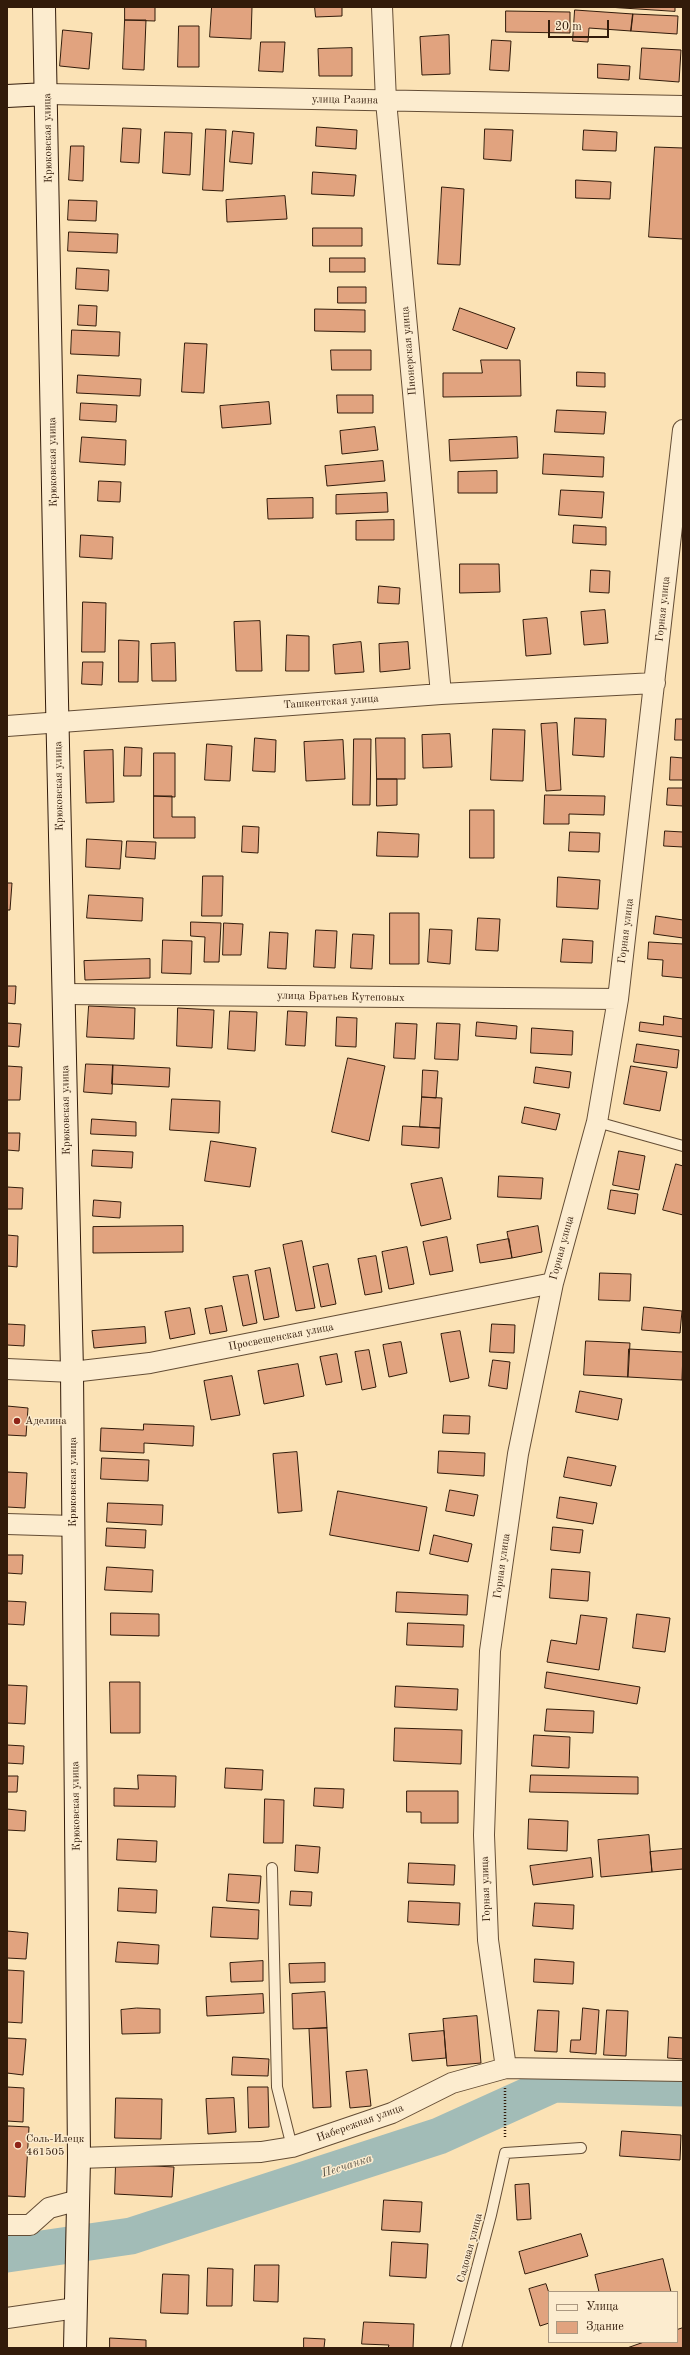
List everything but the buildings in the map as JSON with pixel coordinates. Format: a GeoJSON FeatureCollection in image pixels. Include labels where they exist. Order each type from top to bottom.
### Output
{"type":"FeatureCollection","features":[{"type":"Feature","properties":{"kind":"street","name":"Крюковская улица"},"geometry":{"type":"LineString","coordinates":[[44,7],[47,94],[63,994],[72,1372],[79,2158],[75,2348]]}},
{"type":"Feature","properties":{"kind":"street","name":"Пионерская улица"},"geometry":{"type":"LineString","coordinates":[[382,7],[386,101],[441,694]]}},
{"type":"Feature","properties":{"kind":"street","name":"улица Разина"},"geometry":{"type":"LineString","coordinates":[[7,96],[47,94],[683,106]]}},
{"type":"Feature","properties":{"kind":"street","name":"Горная улица"},"geometry":{"type":"LineString","coordinates":[[506,2068],[488,1940],[484,1835],[490,1651],[518,1454],[553,1283],[597,1122],[618,1000],[683,430]]}},
{"type":"Feature","properties":{"kind":"street","name":"Ташкентская улица"},"geometry":{"type":"LineString","coordinates":[[7,726],[58,721],[441,694],[655,682]]}},
{"type":"Feature","properties":{"kind":"street","name":"улица Братьев Кутеповых"},"geometry":{"type":"LineString","coordinates":[[63,994],[618,1000]]}},
{"type":"Feature","properties":{"kind":"street","name":"Просвещенская улица"},"geometry":{"type":"LineString","coordinates":[[7,1369],[72,1372],[150,1363],[553,1283]]}},
{"type":"Feature","properties":{"kind":"street"},"geometry":{"type":"LineString","coordinates":[[7,1524],[73,1526]]}},
{"type":"Feature","properties":{"kind":"street","name":"Набережная улица"},"geometry":{"type":"LineString","coordinates":[[79,2158],[261,2152],[292,2148],[392,2113],[452,2083],[506,2068],[683,2071]]}},
{"type":"Feature","properties":{"kind":"street"},"geometry":{"type":"LineString","coordinates":[[7,2225],[30,2225],[49,2208],[79,2206]]}},
{"type":"Feature","properties":{"kind":"street"},"geometry":{"type":"LineString","coordinates":[[7,2318],[76,2308]]}},
{"type":"Feature","properties":{"kind":"lane"},"geometry":{"type":"LineString","coordinates":[[597,1122],[683,1146]]}},
{"type":"Feature","properties":{"kind":"lane"},"geometry":{"type":"LineString","coordinates":[[272,1868],[277,2087],[292,2148]]}},
{"type":"Feature","properties":{"kind":"lane","name":"Садовая улица"},"geometry":{"type":"LineString","coordinates":[[456,2348],[491,2215],[505,2153],[581,2148]]}},
{"type":"Feature","properties":{"kind":"path"},"geometry":{"type":"LineString","coordinates":[[504,2088],[505,2131]]}},
{"type":"Feature","properties":{"kind":"waterway","name":"Песчанка"},"geometry":{"type":"LineString","coordinates":[[7,2254],[131,2236],[439,2136],[554,2084],[683,2088]]}},
{"type":"Feature","properties":{"kind":"place","name":"Аделина"},"geometry":{"type":"Point","coordinates":[17,1421]}},
{"type":"Feature","properties":{"kind":"place","name":"Соль-Илецк 461505"},"geometry":{"type":"Point","coordinates":[18,2145]}}]}
